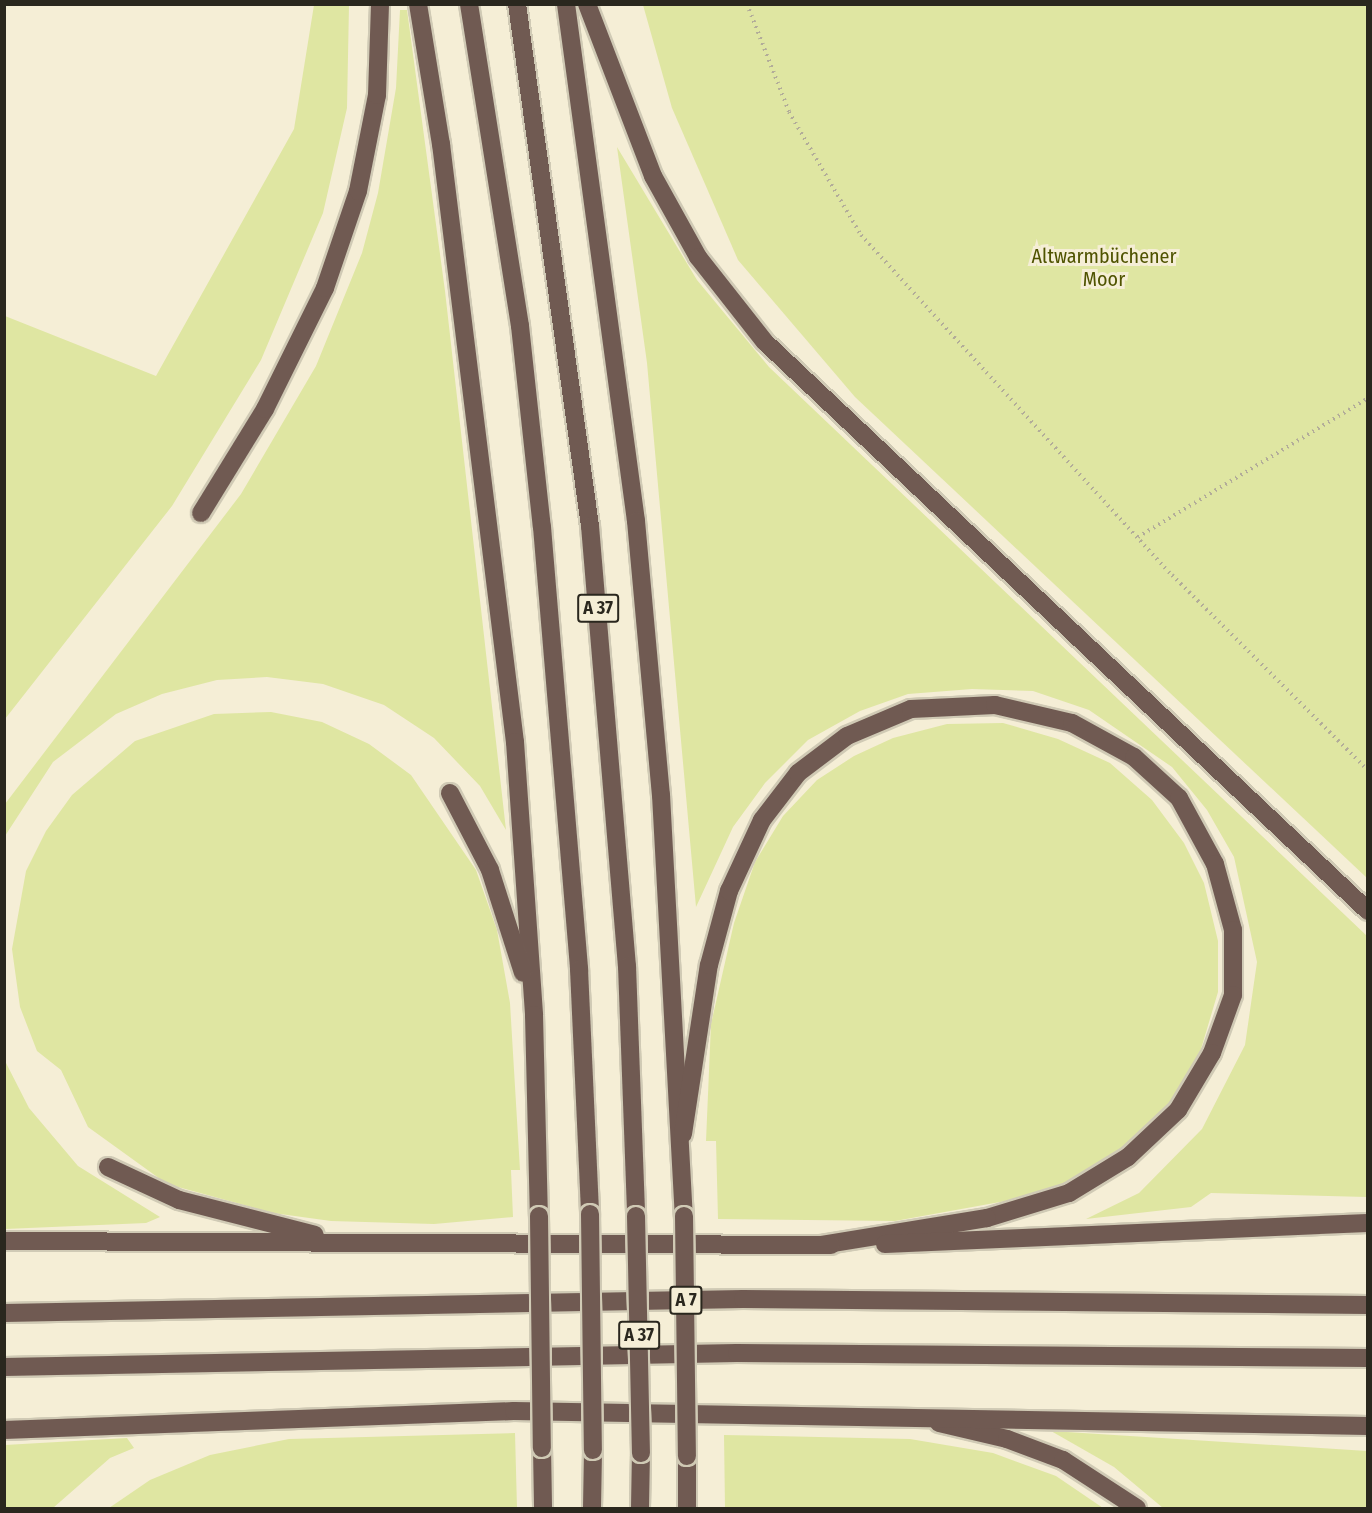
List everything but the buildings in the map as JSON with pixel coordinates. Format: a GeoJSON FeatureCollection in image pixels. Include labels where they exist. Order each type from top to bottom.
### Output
{"type":"FeatureCollection","features":[{"type":"Feature","properties":{"kind":"highway"},"geometry":{"type":"LineString","coordinates":[[201,513],[265,409],[325,288],[358,191],[376,95],[380,4]]}},
{"type":"Feature","properties":{"kind":"highway"},"geometry":{"type":"LineString","coordinates":[[418,4],[441,144],[515,742],[534,1015],[543,1509]]}},
{"type":"Feature","properties":{"kind":"highway","name":"A 37"},"geometry":{"type":"LineString","coordinates":[[469,4],[520,326],[542,527],[577,945],[590,1214],[592,1509]]}},
{"type":"Feature","properties":{"kind":"highway","name":"A 37"},"geometry":{"type":"LineString","coordinates":[[517,4],[592,538],[626,955],[636,1216],[640,1509]]}},
{"type":"Feature","properties":{"kind":"highway"},"geometry":{"type":"LineString","coordinates":[[566,4],[636,521],[661,795],[683,1134],[687,1509]]}},
{"type":"Feature","properties":{"kind":"highway"},"geometry":{"type":"LineString","coordinates":[[587,4],[653,176],[698,257],[765,342],[1368,911]]}},
{"type":"Feature","properties":{"kind":"highway"},"geometry":{"type":"LineString","coordinates":[[683,1134],[709,965],[729,891],[762,820],[798,773],[847,736],[911,709],[994,705],[1072,723],[1134,757],[1179,798],[1215,864],[1233,930],[1233,995],[1212,1053],[1178,1110],[1128,1157],[1069,1192],[987,1218],[820,1245]]}},
{"type":"Feature","properties":{"kind":"highway"},"geometry":{"type":"LineString","coordinates":[[450,793],[490,870],[534,1015]]}},
{"type":"Feature","properties":{"kind":"highway"},"geometry":{"type":"LineString","coordinates":[[108,1167],[179,1200],[345,1243]]}},
{"type":"Feature","properties":{"kind":"highway"},"geometry":{"type":"LineString","coordinates":[[4,1241],[820,1245],[1368,1223]]}},
{"type":"Feature","properties":{"kind":"highway","name":"A 7"},"geometry":{"type":"LineString","coordinates":[[4,1313],[743,1299],[1368,1305]]}},
{"type":"Feature","properties":{"kind":"highway"},"geometry":{"type":"LineString","coordinates":[[4,1367],[737,1353],[1368,1358]]}},
{"type":"Feature","properties":{"kind":"highway"},"geometry":{"type":"LineString","coordinates":[[4,1430],[514,1411],[902,1414],[1368,1426]]}},
{"type":"Feature","properties":{"kind":"highway"},"geometry":{"type":"LineString","coordinates":[[902,1414],[1007,1439],[1063,1460],[1137,1509]]}},
{"type":"Feature","properties":{"kind":"path"},"geometry":{"type":"LineString","coordinates":[[747,4],[789,112],[861,235],[1138,537],[1368,770]]}},
{"type":"Feature","properties":{"kind":"path"},"geometry":{"type":"LineString","coordinates":[[1138,537],[1368,398]]}},
{"type":"Feature","properties":{"kind":"green space"},"geometry":{"type":"Polygon","coordinates":[[[314,5],[349,5],[347,108],[323,213],[261,360],[172,506],[5,719],[5,316],[156,376],[294,129],[314,5]]]}},
{"type":"Feature","properties":{"kind":"green space","name":"Altwarmbüchener Moor"},"geometry":{"type":"Polygon","coordinates":[[[643,5],[1367,5],[1367,878],[855,397],[738,260],[672,108],[643,5]]]}},
{"type":"Feature","properties":{"kind":"green space"},"geometry":{"type":"Polygon","coordinates":[[[400,10],[407,10],[445,291],[506,830],[480,786],[434,738],[384,705],[323,684],[267,677],[217,680],[162,694],[116,714],[53,762],[5,836],[5,804],[241,494],[316,366],[362,253],[378,193],[396,88],[400,10]]]}},
{"type":"Feature","properties":{"kind":"green space"},"geometry":{"type":"Polygon","coordinates":[[[617,147],[697,280],[769,367],[1367,936],[1367,1197],[1211,1193],[1191,1207],[1086,1219],[1139,1193],[1202,1129],[1245,1045],[1257,962],[1234,857],[1207,810],[1172,767],[1089,710],[1033,691],[972,689],[908,694],[860,711],[808,740],[765,783],[733,827],[696,907],[647,363],[617,147]]]}},
{"type":"Feature","properties":{"kind":"green space"},"geometry":{"type":"Polygon","coordinates":[[[271,712],[322,722],[369,744],[411,775],[476,870],[497,930],[510,1003],[520,1170],[511,1170],[513,1217],[434,1224],[331,1221],[273,1213],[167,1184],[88,1127],[61,1070],[37,1051],[20,1007],[12,949],[26,871],[46,831],[72,795],[135,741],[214,714],[271,712]]]}},
{"type":"Feature","properties":{"kind":"green space"},"geometry":{"type":"Polygon","coordinates":[[[1003,723],[1058,739],[1110,763],[1152,800],[1184,843],[1204,883],[1218,941],[1218,992],[1201,1049],[1173,1099],[1124,1149],[1077,1179],[1033,1196],[895,1221],[718,1219],[716,1141],[706,1141],[711,1024],[734,923],[755,862],[783,816],[817,780],[854,756],[893,738],[947,724],[1003,723]]]}},
{"type":"Feature","properties":{"kind":"green space"},"geometry":{"type":"Polygon","coordinates":[[[5,1061],[29,1108],[78,1166],[160,1217],[146,1223],[5,1229],[5,1061]]]}},
{"type":"Feature","properties":{"kind":"green space"},"geometry":{"type":"Polygon","coordinates":[[[1051,1431],[1367,1451],[1367,1508],[1163,1508],[1114,1467],[1051,1431]]]}},
{"type":"Feature","properties":{"kind":"green space"},"geometry":{"type":"Polygon","coordinates":[[[515,1433],[517,1508],[109,1508],[150,1480],[210,1455],[289,1439],[515,1433]]]}},
{"type":"Feature","properties":{"kind":"green space"},"geometry":{"type":"Polygon","coordinates":[[[724,1435],[910,1439],[993,1453],[1056,1476],[1103,1508],[725,1508],[724,1435]]]}},
{"type":"Feature","properties":{"kind":"green space"},"geometry":{"type":"Polygon","coordinates":[[[127,1438],[134,1448],[110,1458],[53,1508],[5,1508],[5,1445],[127,1438]]]}}]}
